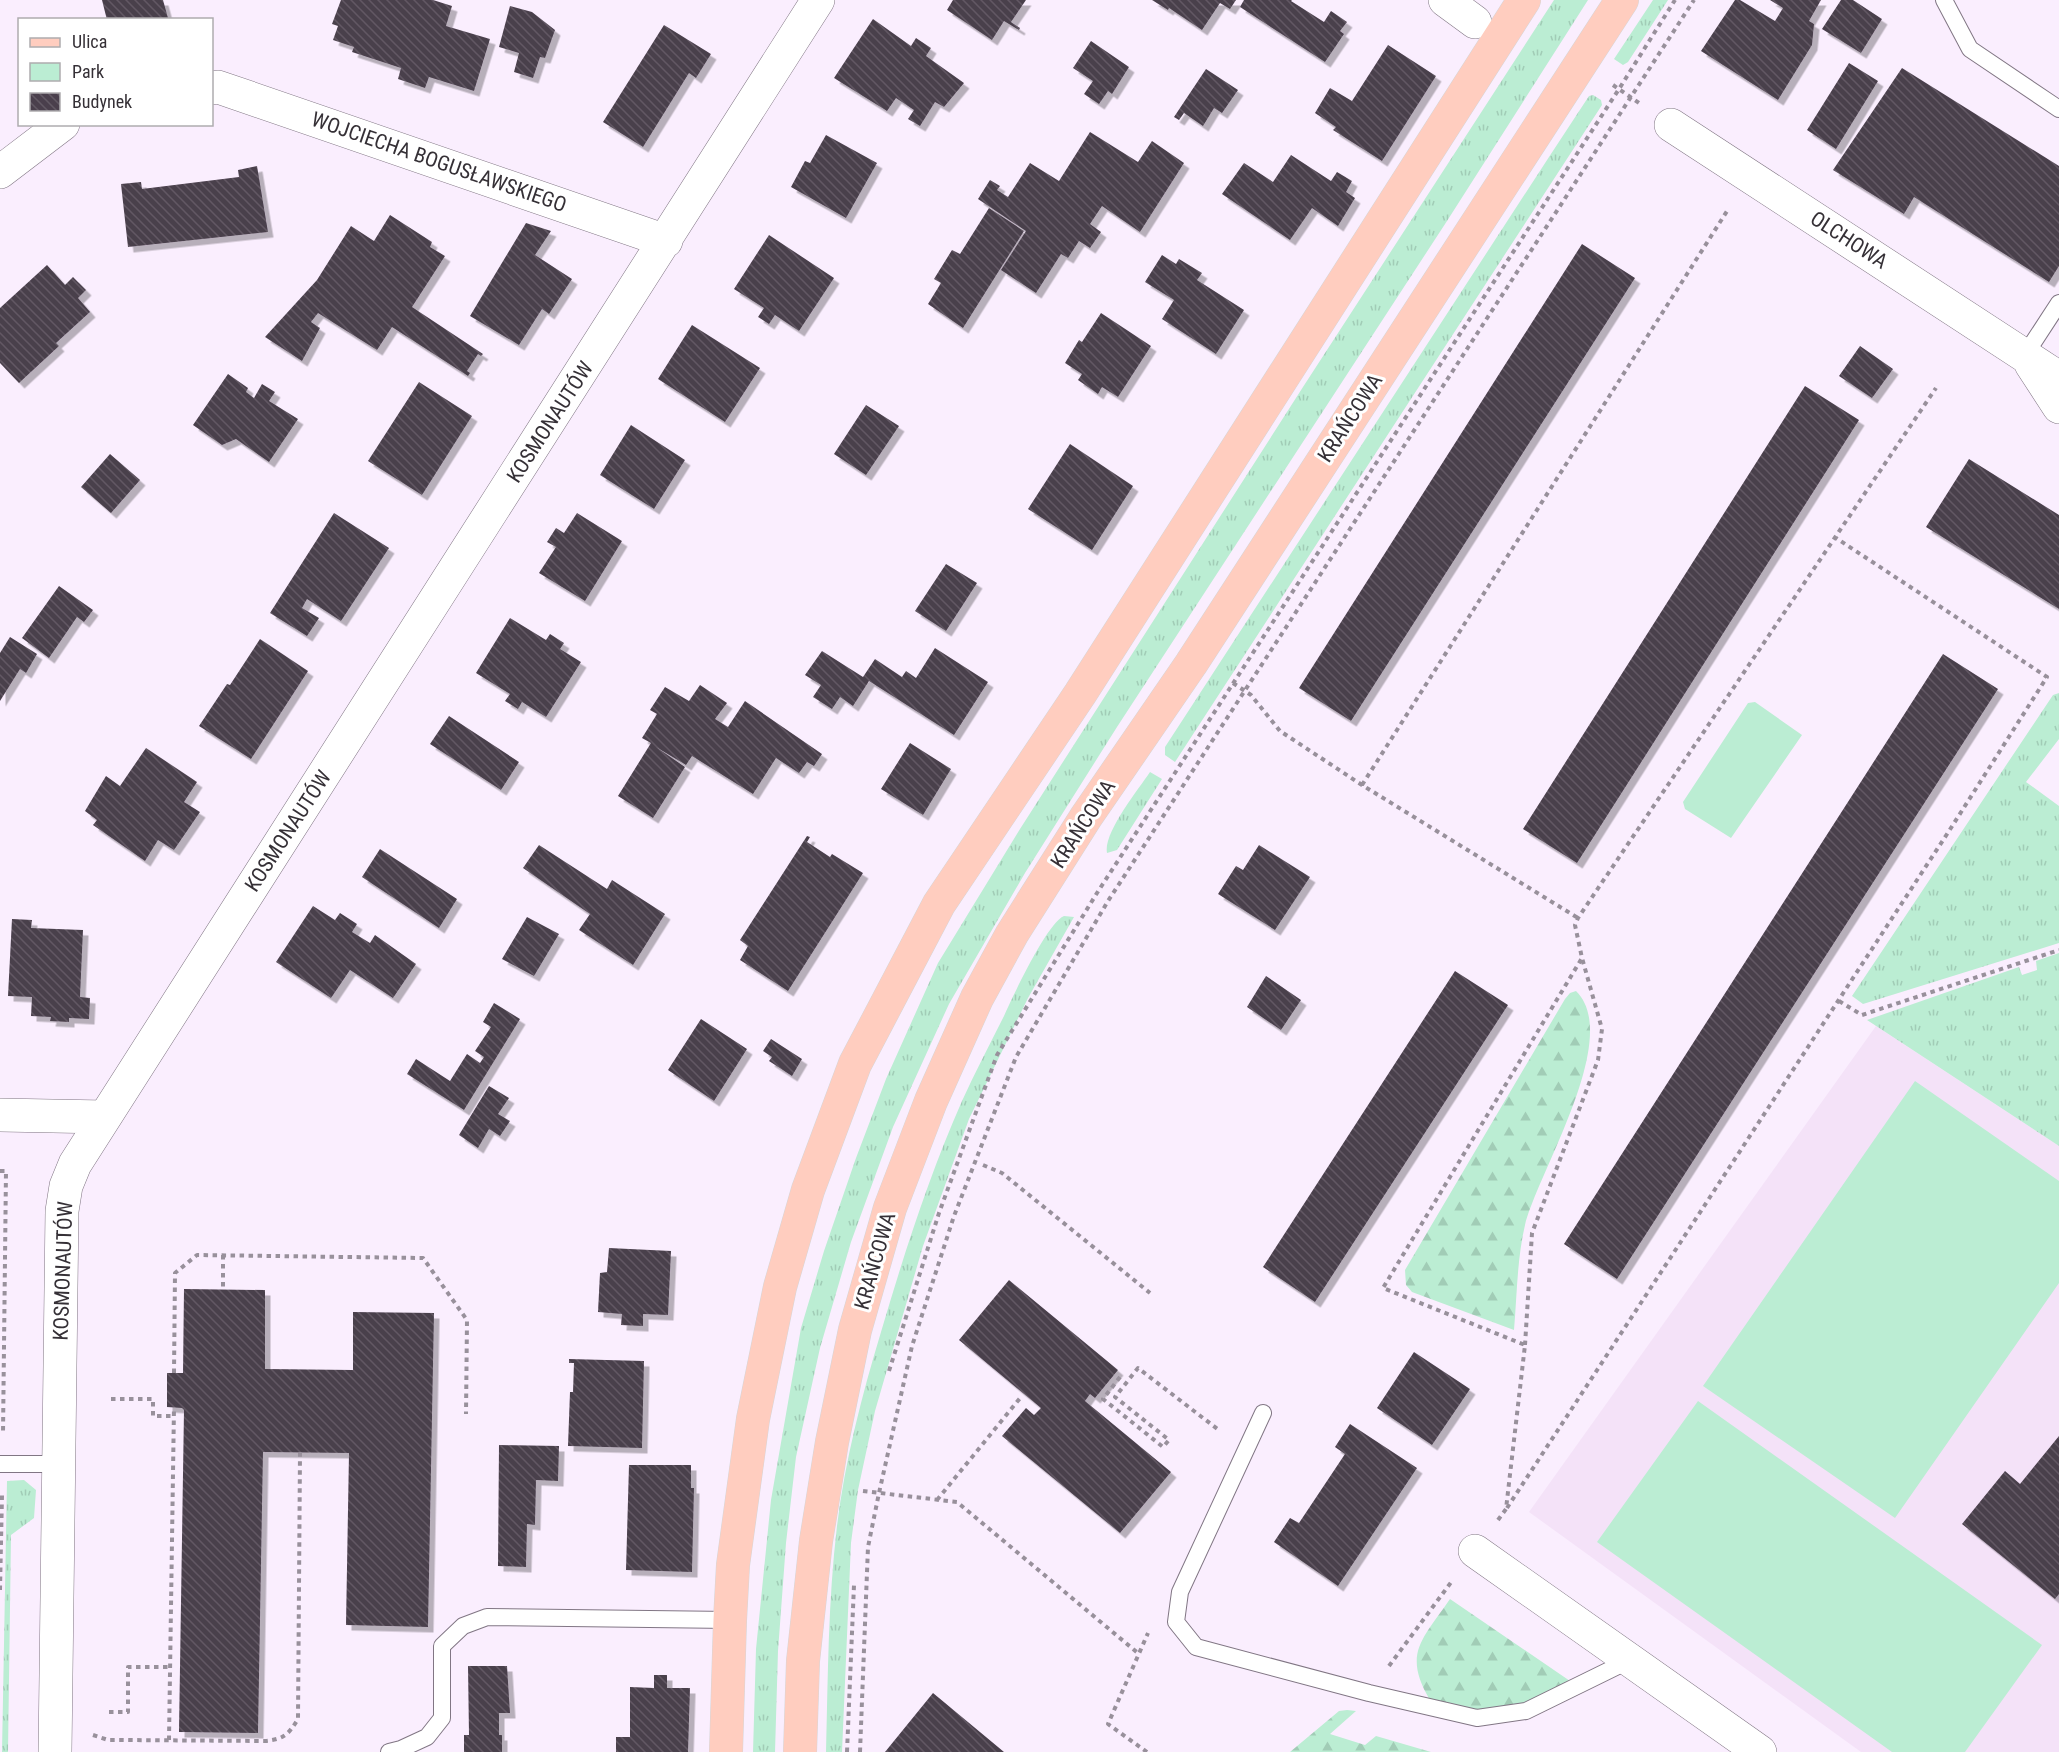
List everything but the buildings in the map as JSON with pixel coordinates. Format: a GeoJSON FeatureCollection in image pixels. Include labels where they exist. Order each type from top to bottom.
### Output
{"type":"FeatureCollection","features":[{"type":"Feature","properties":{"kind":"main road"},"geometry":{"type":"LineString","coordinates":[[726,1752],[734,1565],[753,1419],[780,1287],[807,1190],[855,1064],[939,904],[1080,694],[1524,0]]}},
{"type":"Feature","properties":{"kind":"main road","name":"KRAŃCOWA"},"geometry":{"type":"LineString","coordinates":[[800,1752],[803,1661],[816,1541],[832,1442],[855,1330],[890,1208],[931,1101],[977,998],[1012,934],[1086,817],[1191,664],[1622,0]]}},
{"type":"Feature","properties":{"kind":"street","name":"KOSMONAUTÓW"},"geometry":{"type":"LineString","coordinates":[[55,1752],[62,1210],[66,1186],[75,1164],[818,0]]}},
{"type":"Feature","properties":{"kind":"street"},"geometry":{"type":"LineString","coordinates":[[1445,0],[1475,22]]}},
{"type":"Feature","properties":{"kind":"street","name":"WOJCIECHA BOGUSŁAWSKIEGO"},"geometry":{"type":"LineString","coordinates":[[213,88],[218,87],[666,241]]}},
{"type":"Feature","properties":{"kind":"street","name":"OLCHOWA"},"geometry":{"type":"LineString","coordinates":[[1671,125],[2059,378]]}},
{"type":"Feature","properties":{"kind":"street"},"geometry":{"type":"LineString","coordinates":[[0,172],[60,126]]}},
{"type":"Feature","properties":{"kind":"street","name":"OLCHOWA"},"geometry":{"type":"LineString","coordinates":[[2025,355],[2059,407]]}},
{"type":"Feature","properties":{"kind":"street"},"geometry":{"type":"LineString","coordinates":[[0,1115],[105,1117]]}},
{"type":"Feature","properties":{"kind":"street"},"geometry":{"type":"LineString","coordinates":[[1475,1551],[1760,1752]]}},
{"type":"Feature","properties":{"kind":"lane"},"geometry":{"type":"LineString","coordinates":[[1944,0],[1970,49],[2059,109]]}},
{"type":"Feature","properties":{"kind":"lane"},"geometry":{"type":"LineString","coordinates":[[2025,355],[2059,303]]}},
{"type":"Feature","properties":{"kind":"lane"},"geometry":{"type":"LineString","coordinates":[[1263,1413],[1180,1592],[1176,1622],[1196,1647],[1477,1718],[1526,1711],[1630,1660]]}},
{"type":"Feature","properties":{"kind":"lane"},"geometry":{"type":"LineString","coordinates":[[1,1464],[59,1464]]}},
{"type":"Feature","properties":{"kind":"lane"},"geometry":{"type":"LineString","coordinates":[[389,1752],[427,1737],[442,1718],[442,1646],[463,1626],[487,1617],[730,1620]]}},
{"type":"Feature","properties":{"kind":"path"},"geometry":{"type":"LineString","coordinates":[[887,1378],[939,1213],[998,1055],[1097,893],[1675,0]]}},
{"type":"Feature","properties":{"kind":"path"},"geometry":{"type":"LineString","coordinates":[[860,1752],[868,1547],[879,1493],[912,1346],[954,1216],[1016,1057],[1108,901],[1694,0]]}},
{"type":"Feature","properties":{"kind":"path"},"geometry":{"type":"LineString","coordinates":[[1362,785],[1750,176]]}},
{"type":"Feature","properties":{"kind":"path"},"geometry":{"type":"LineString","coordinates":[[1506,1509],[1525,1345],[1532,1233],[1598,1060],[1602,1029],[1581,958],[1575,925],[1936,388]]}},
{"type":"Feature","properties":{"kind":"path"},"geometry":{"type":"LineString","coordinates":[[1369,1692],[1506,1509],[1839,1001],[2047,677],[1836,538]]}},
{"type":"Feature","properties":{"kind":"path"},"geometry":{"type":"LineString","coordinates":[[1233,683],[1251,695],[1280,731],[1362,785],[1578,918]]}},
{"type":"Feature","properties":{"kind":"path"},"geometry":{"type":"LineString","coordinates":[[1839,1001],[1862,1015],[2059,950]]}},
{"type":"Feature","properties":{"kind":"path"},"geometry":{"type":"LineString","coordinates":[[1525,1345],[1383,1288],[1581,958]]}},
{"type":"Feature","properties":{"kind":"path"},"geometry":{"type":"LineString","coordinates":[[983,1165],[1002,1173],[1150,1293]]}},
{"type":"Feature","properties":{"kind":"path"},"geometry":{"type":"LineString","coordinates":[[0,1171],[6,1171],[0,1590]]}},
{"type":"Feature","properties":{"kind":"path"},"geometry":{"type":"LineString","coordinates":[[174,1373],[175,1273],[197,1255],[423,1258],[467,1320],[466,1414]]}},
{"type":"Feature","properties":{"kind":"path"},"geometry":{"type":"LineString","coordinates":[[223,1255],[223,1290]]}},
{"type":"Feature","properties":{"kind":"path"},"geometry":{"type":"LineString","coordinates":[[1120,1377],[1103,1399],[1163,1447],[1168,1440],[1115,1397],[1138,1368],[1223,1433]]}},
{"type":"Feature","properties":{"kind":"path"},"geometry":{"type":"LineString","coordinates":[[937,1500],[1021,1397]]}},
{"type":"Feature","properties":{"kind":"path"},"geometry":{"type":"LineString","coordinates":[[111,1399],[153,1399],[153,1416],[174,1416]]}},
{"type":"Feature","properties":{"kind":"path"},"geometry":{"type":"LineString","coordinates":[[169,1740],[174,1407]]}},
{"type":"Feature","properties":{"kind":"path"},"geometry":{"type":"LineString","coordinates":[[108,1740],[277,1740],[290,1733],[298,1719],[300,1453]]}},
{"type":"Feature","properties":{"kind":"path"},"geometry":{"type":"LineString","coordinates":[[860,1502],[865,1479]]}},
{"type":"Feature","properties":{"kind":"path"},"geometry":{"type":"LineString","coordinates":[[863,1491],[957,1503],[1139,1654]]}},
{"type":"Feature","properties":{"kind":"path"},"geometry":{"type":"LineString","coordinates":[[847,1752],[854,1580]]}},
{"type":"Feature","properties":{"kind":"path"},"geometry":{"type":"LineString","coordinates":[[1147,1752],[1108,1724],[1148,1633]]}},
{"type":"Feature","properties":{"kind":"path"},"geometry":{"type":"LineString","coordinates":[[109,1712],[128,1712],[128,1667],[170,1667]]}},
{"type":"Feature","properties":{"kind":"path"},"geometry":{"type":"LineString","coordinates":[[218,1733],[218,1741]]}},
{"type":"Feature","properties":{"kind":"shaded area"},"geometry":{"type":"Polygon","coordinates":[[[1876,1026],[2059,1146],[2059,1752],[1861,1752],[1529,1512],[1876,1026]]]}},
{"type":"Feature","properties":{"kind":"green space"},"geometry":{"type":"Polygon","coordinates":[[[1554,0],[1588,0],[1447,221],[1117,727],[1025,873],[949,1004],[893,1127],[851,1242],[820,1348],[796,1457],[786,1543],[778,1651],[775,1752],[753,1752],[756,1649],[771,1500],[801,1328],[824,1251],[856,1158],[886,1079],[938,963],[1020,829],[1554,0]]]}},
{"type":"Feature","properties":{"kind":"green space"},"geometry":{"type":"Polygon","coordinates":[[[1653,0],[1668,0],[1628,62],[1623,65],[1614,59],[1653,0]]]}},
{"type":"Feature","properties":{"kind":"green space"},"geometry":{"type":"Polygon","coordinates":[[[1593,95],[1601,100],[1602,105],[1175,762],[1165,755],[1165,747],[1589,96],[1593,95]]]}},
{"type":"Feature","properties":{"kind":"green space"},"geometry":{"type":"Polygon","coordinates":[[[2059,693],[2059,739],[2026,782],[2059,806],[2059,943],[1863,1004],[1852,996],[2053,695],[2059,693]]]}},
{"type":"Feature","properties":{"kind":"green space"},"geometry":{"type":"Polygon","coordinates":[[[1755,702],[1802,735],[1731,838],[1685,809],[1683,802],[1748,703],[1755,702]]]}},
{"type":"Feature","properties":{"kind":"green space"},"geometry":{"type":"Polygon","coordinates":[[[1150,772],[1162,779],[1117,850],[1107,853],[1110,834],[1150,772]]]}},
{"type":"Feature","properties":{"kind":"green space"},"geometry":{"type":"Polygon","coordinates":[[[1064,916],[1074,917],[1028,998],[969,1119],[923,1246],[875,1411],[858,1490],[851,1543],[842,1752],[826,1752],[830,1611],[840,1501],[849,1452],[874,1356],[918,1215],[962,1101],[1031,961],[1057,921],[1064,916]]]}},
{"type":"Feature","properties":{"kind":"green space"},"geometry":{"type":"Polygon","coordinates":[[[2059,953],[2059,1146],[1867,1020],[2019,967],[2022,975],[2037,970],[2036,961],[2059,953]]]}},
{"type":"Feature","properties":{"kind":"green space"},"geometry":{"type":"Polygon","coordinates":[[[1576,991],[1588,1012],[1590,1040],[1584,1071],[1573,1105],[1525,1225],[1519,1264],[1514,1330],[1412,1292],[1406,1285],[1405,1270],[1565,999],[1570,993],[1576,991]]]}},
{"type":"Feature","properties":{"kind":"green space"},"geometry":{"type":"Polygon","coordinates":[[[1915,1081],[2059,1181],[2059,1283],[1895,1518],[1703,1386],[1915,1081]]]}},
{"type":"Feature","properties":{"kind":"green space"},"geometry":{"type":"Polygon","coordinates":[[[1698,1401],[2042,1645],[1965,1752],[1892,1752],[1597,1542],[1698,1401]]]}},
{"type":"Feature","properties":{"kind":"green space"},"geometry":{"type":"Polygon","coordinates":[[[24,1480],[36,1490],[34,1518],[11,1535],[8,1752],[2,1752],[7,1481],[24,1480]]]}},
{"type":"Feature","properties":{"kind":"green space"},"geometry":{"type":"Polygon","coordinates":[[[1450,1599],[1570,1681],[1520,1705],[1475,1710],[1430,1700],[1418,1670],[1419,1647],[1450,1599]]]}},
{"type":"Feature","properties":{"kind":"green space"},"geometry":{"type":"Polygon","coordinates":[[[1339,1711],[1356,1711],[1330,1734],[1365,1745],[1376,1736],[1431,1752],[1290,1752],[1339,1711]]]}}]}
